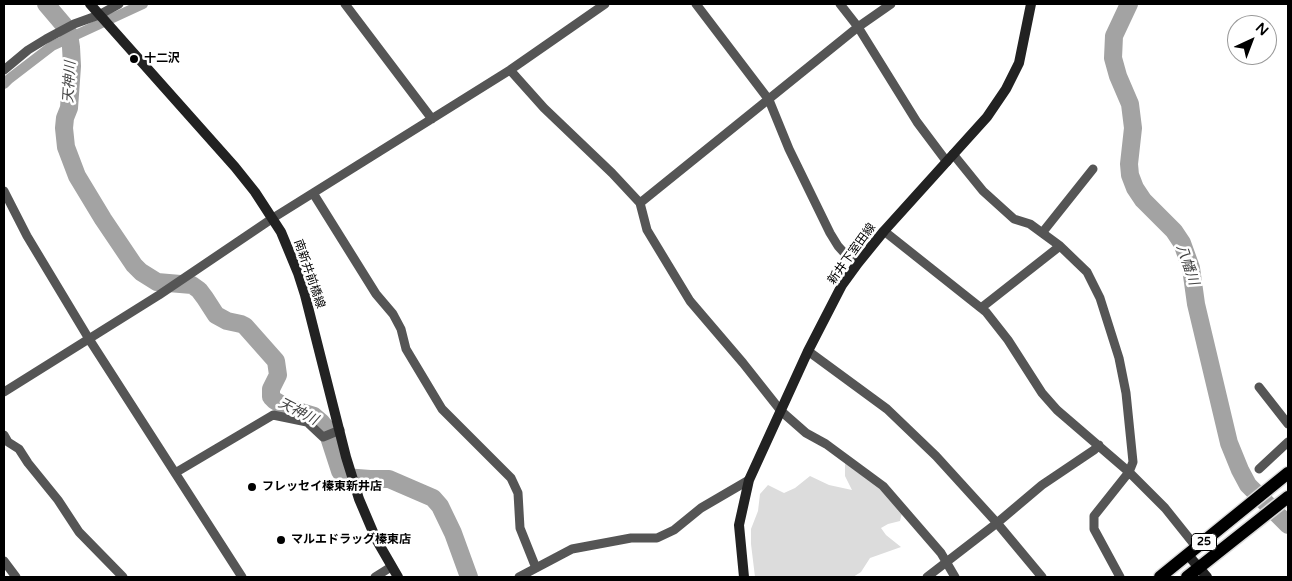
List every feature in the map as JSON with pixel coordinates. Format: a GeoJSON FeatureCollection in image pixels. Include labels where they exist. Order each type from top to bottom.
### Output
{"type":"FeatureCollection","features":[{"type":"Feature","properties":{"kind":"main road","name":"南新井前橋線"},"geometry":{"type":"LineString","coordinates":[[90,4],[235,167],[273,218],[298,273],[359,499],[376,539],[398,577]]}},
{"type":"Feature","properties":{"kind":"main road","name":"新井下室田線"},"geometry":{"type":"LineString","coordinates":[[744,577],[739,525],[749,480],[808,351],[842,285],[858,263],[884,231],[988,117],[1019,63],[1031,4]]}},
{"type":"Feature","properties":{"kind":"main road","name":"25"},"geometry":{"type":"LineString","coordinates":[[1160,577],[1283,477]]}},
{"type":"Feature","properties":{"kind":"main road","name":"25"},"geometry":{"type":"LineString","coordinates":[[1187,577],[1203,573],[1259,520],[1288,497]]}},
{"type":"Feature","properties":{"kind":"main road"},"geometry":{"type":"LineString","coordinates":[[1192,552],[1203,573]]}},
{"type":"Feature","properties":{"kind":"street"},"geometry":{"type":"LineString","coordinates":[[4,70],[28,50],[62,29],[99,15],[119,4]]}},
{"type":"Feature","properties":{"kind":"street"},"geometry":{"type":"LineString","coordinates":[[345,4],[432,119]]}},
{"type":"Feature","properties":{"kind":"street"},"geometry":{"type":"LineString","coordinates":[[4,392],[159,295],[273,218],[510,70],[604,4]]}},
{"type":"Feature","properties":{"kind":"street"},"geometry":{"type":"LineString","coordinates":[[696,4],[768,100],[789,149],[830,233],[847,256],[858,263]]}},
{"type":"Feature","properties":{"kind":"street"},"geometry":{"type":"LineString","coordinates":[[840,4],[858,27],[917,122],[950,158],[1014,219],[1030,224],[1060,246],[1087,272],[1100,298],[1119,358],[1126,393],[1133,462],[1129,472],[1094,516],[1094,529],[1120,577]]}},
{"type":"Feature","properties":{"kind":"street"},"geometry":{"type":"LineString","coordinates":[[640,204],[858,27],[891,4]]}},
{"type":"Feature","properties":{"kind":"street"},"geometry":{"type":"LineString","coordinates":[[510,70],[544,108],[612,173],[640,204],[647,230],[690,301],[743,363],[780,411],[806,433],[826,444],[883,486],[941,553],[955,577]]}},
{"type":"Feature","properties":{"kind":"street"},"geometry":{"type":"LineString","coordinates":[[1042,233],[1094,170]]}},
{"type":"Feature","properties":{"kind":"street"},"geometry":{"type":"LineString","coordinates":[[4,191],[27,236],[89,339],[242,577]]}},
{"type":"Feature","properties":{"kind":"street"},"geometry":{"type":"LineString","coordinates":[[313,193],[376,294],[393,314],[401,330],[406,349],[442,409],[511,478],[518,493],[520,528],[536,568]]}},
{"type":"Feature","properties":{"kind":"street"},"geometry":{"type":"LineString","coordinates":[[884,231],[982,308],[1008,340],[1042,393],[1057,410],[1129,472],[1165,508],[1192,552]]}},
{"type":"Feature","properties":{"kind":"street"},"geometry":{"type":"LineString","coordinates":[[982,308],[1060,246]]}},
{"type":"Feature","properties":{"kind":"street"},"geometry":{"type":"LineString","coordinates":[[808,351],[887,409],[936,456],[997,523],[1042,577]]}},
{"type":"Feature","properties":{"kind":"street"},"geometry":{"type":"LineString","coordinates":[[1260,387],[1288,424]]}},
{"type":"Feature","properties":{"kind":"street"},"geometry":{"type":"LineString","coordinates":[[175,473],[274,415],[307,422],[323,437],[340,430]]}},
{"type":"Feature","properties":{"kind":"street"},"geometry":{"type":"LineString","coordinates":[[4,435],[8,442],[19,448],[28,463],[58,500],[79,532],[122,577]]}},
{"type":"Feature","properties":{"kind":"street"},"geometry":{"type":"LineString","coordinates":[[1259,469],[1288,442]]}},
{"type":"Feature","properties":{"kind":"street"},"geometry":{"type":"LineString","coordinates":[[927,577],[997,523],[1042,485],[1099,445]]}},
{"type":"Feature","properties":{"kind":"street"},"geometry":{"type":"LineString","coordinates":[[519,577],[572,549],[631,538],[657,538],[674,530],[701,508],[749,480]]}},
{"type":"Feature","properties":{"kind":"street"},"geometry":{"type":"LineString","coordinates":[[4,561],[16,577]]}},
{"type":"Feature","properties":{"kind":"street"},"geometry":{"type":"LineString","coordinates":[[375,577],[391,567]]}},
{"type":"Feature","properties":{"kind":"shaded area"},"geometry":{"type":"Polygon","coordinates":[[[845,463],[875,481],[902,513],[900,521],[881,528],[886,535],[901,547],[870,558],[861,572],[853,577],[755,577],[751,529],[758,511],[760,494],[768,485],[784,493],[795,488],[810,476],[829,485],[852,490],[845,476],[845,463]]]}},
{"type":"Feature","properties":{"kind":"waterway","name":"天神川"},"geometry":{"type":"LineString","coordinates":[[46,4],[69,34],[71,47],[72,66],[69,108],[64,128],[66,147],[77,176],[134,265],[157,282],[192,285],[199,290],[216,315],[227,321],[245,326],[276,361],[278,375],[271,389],[271,397],[287,408],[314,416],[321,422],[326,428],[340,471],[344,477],[389,479],[433,498],[440,506],[453,533],[469,577]]}},
{"type":"Feature","properties":{"kind":"waterway","name":"天神川"},"geometry":{"type":"LineString","coordinates":[[4,84],[52,46],[143,4]]}},
{"type":"Feature","properties":{"kind":"waterway","name":"八幡川"},"geometry":{"type":"LineString","coordinates":[[1129,4],[1114,36],[1113,58],[1118,76],[1130,104],[1133,128],[1129,164],[1130,175],[1135,188],[1143,200],[1174,231],[1182,243],[1191,268],[1196,304],[1229,443],[1240,470],[1248,485],[1288,525]]}},
{"type":"Feature","properties":{"kind":"place","name":"十二沢"},"geometry":{"type":"Point","coordinates":[134,59]}},
{"type":"Feature","properties":{"kind":"place","name":"フレッセイ榛東新井店"},"geometry":{"type":"Point","coordinates":[252,487]}},
{"type":"Feature","properties":{"kind":"place","name":"マルエドラッグ榛東店"},"geometry":{"type":"Point","coordinates":[281,540]}}]}
